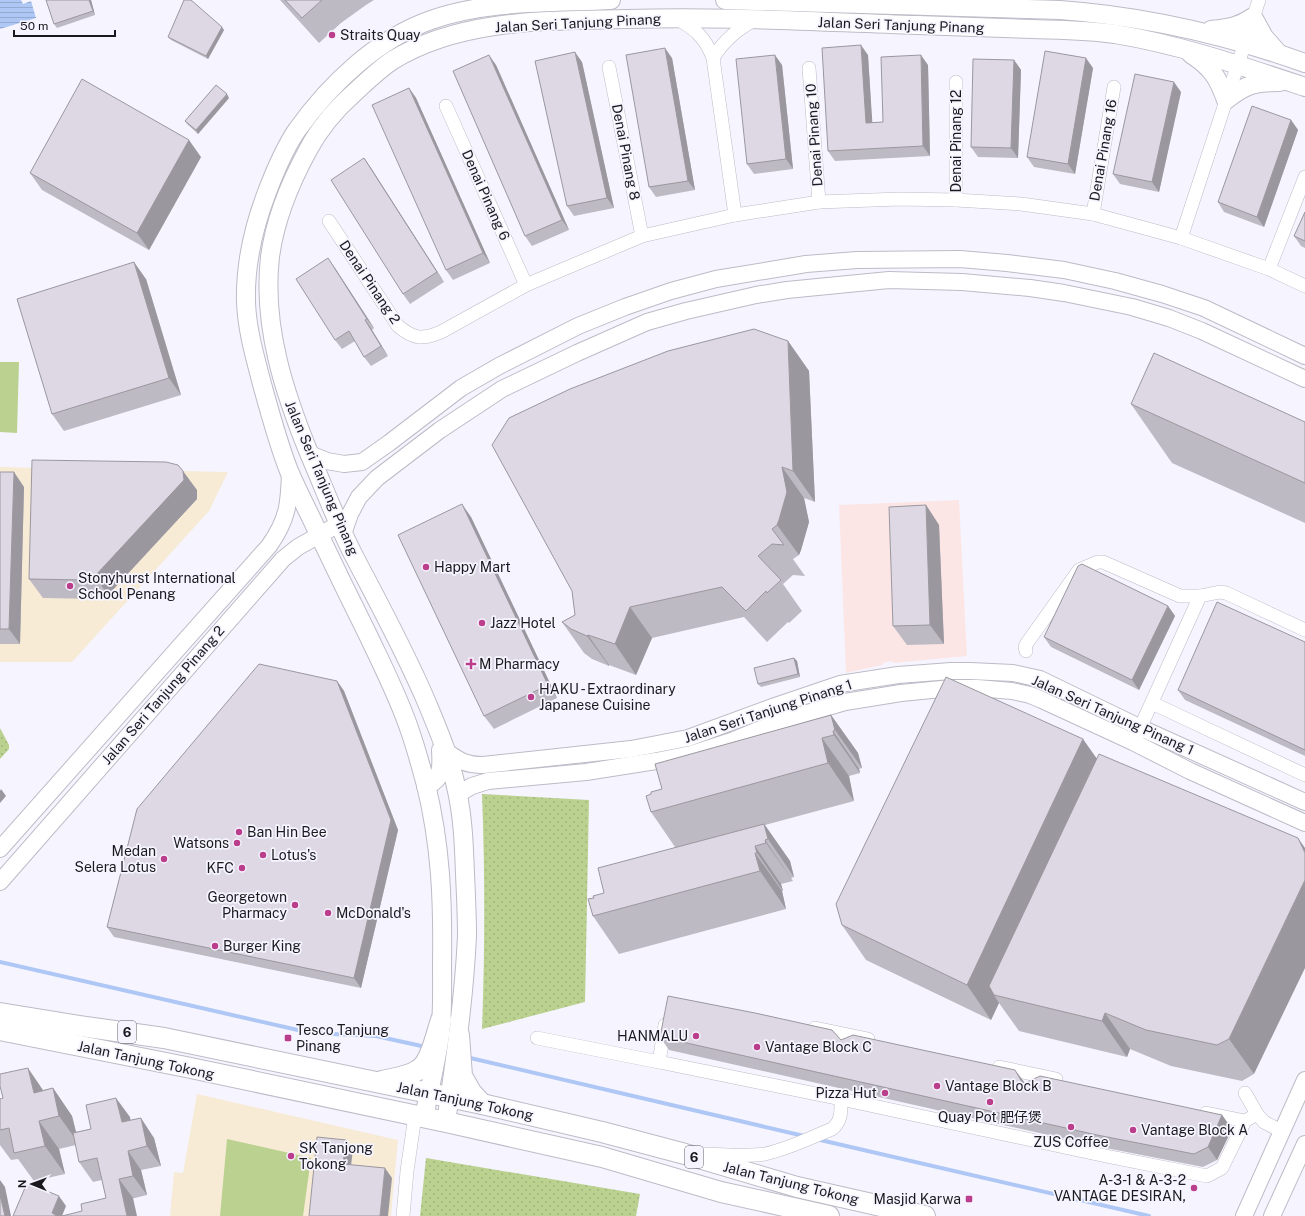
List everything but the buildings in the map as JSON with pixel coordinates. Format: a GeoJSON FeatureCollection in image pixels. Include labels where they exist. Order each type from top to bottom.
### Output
{"type":"FeatureCollection","features":[{"type":"Feature","properties":{"kind":"main road","name":"Jalan Seri Tanjung Pinang"},"geometry":{"type":"LineString","coordinates":[[438,1032],[443,919],[441,870],[436,831],[426,786],[411,732],[392,685],[290,472],[271,418],[248,330],[246,301],[247,276],[252,243],[261,208],[274,171],[291,138],[312,109],[339,80],[376,49],[413,28],[431,20],[449,15],[509,5],[611,0]]}},
{"type":"Feature","properties":{"kind":"main road","name":"Jalan Seri Tanjung Pinang"},"geometry":{"type":"LineString","coordinates":[[725,0],[1002,4],[1119,16],[1200,32],[1245,43],[1305,63]]}},
{"type":"Feature","properties":{"kind":"main road"},"geometry":{"type":"LineString","coordinates":[[1200,32],[1232,28],[1244,24],[1254,17],[1264,37],[1279,54]]}},
{"type":"Feature","properties":{"kind":"main road","name":"Jalan Seri Tanjung Pinang"},"geometry":{"type":"LineString","coordinates":[[459,1042],[467,929],[464,838],[458,794],[444,744],[408,659],[341,529],[289,403],[273,340],[269,312],[268,282],[271,251],[280,211],[293,179],[314,138],[342,104],[379,70],[396,59],[435,40],[454,34],[516,24],[571,20],[674,18],[1097,31],[1182,48],[1238,64],[1298,85]]}},
{"type":"Feature","properties":{"kind":"main road"},"geometry":{"type":"LineString","coordinates":[[1182,48],[1209,67],[1222,86],[1226,100],[1239,89],[1249,85],[1266,82],[1298,85]]}},
{"type":"Feature","properties":{"kind":"main road"},"geometry":{"type":"LineString","coordinates":[[426,786],[434,782],[439,776],[444,744]]}},
{"type":"Feature","properties":{"kind":"main road","name":"Jalan Tanjung Tokong"},"geometry":{"type":"LineString","coordinates":[[0,1013],[164,1038],[482,1104],[602,1132],[685,1154],[796,1187],[925,1216]]}},
{"type":"Feature","properties":{"kind":"main road","name":"Jalan Tanjung Tokong"},"geometry":{"type":"LineString","coordinates":[[0,1030],[186,1067],[446,1122],[602,1157],[721,1192],[829,1216]]}},
{"type":"Feature","properties":{"kind":"main road"},"geometry":{"type":"LineString","coordinates":[[419,1117],[428,1093],[425,1064],[438,1032]]}},
{"type":"Feature","properties":{"kind":"main road"},"geometry":{"type":"LineString","coordinates":[[446,1122],[450,1097],[458,1076],[459,1042]]}},
{"type":"Feature","properties":{"kind":"main road"},"geometry":{"type":"LineString","coordinates":[[378,1082],[426,1071]]}},
{"type":"Feature","properties":{"kind":"main road"},"geometry":{"type":"LineString","coordinates":[[458,1076],[482,1104]]}},
{"type":"Feature","properties":{"kind":"street"},"geometry":{"type":"LineString","coordinates":[[1045,0],[1060,10]]}},
{"type":"Feature","properties":{"kind":"street"},"geometry":{"type":"LineString","coordinates":[[1181,238],[1260,0]]}},
{"type":"Feature","properties":{"kind":"street"},"geometry":{"type":"LineString","coordinates":[[674,18],[696,31],[703,38],[709,47],[713,58],[735,215]]}},
{"type":"Feature","properties":{"kind":"street"},"geometry":{"type":"LineString","coordinates":[[713,58],[727,38],[755,20]]}},
{"type":"Feature","properties":{"kind":"street","name":"Denai Pinang 8"},"geometry":{"type":"LineString","coordinates":[[609,67],[642,236]]}},
{"type":"Feature","properties":{"kind":"street","name":"Denai Pinang 10"},"geometry":{"type":"LineString","coordinates":[[809,68],[819,202]]}},
{"type":"Feature","properties":{"kind":"street","name":"Denai Pinang 12"},"geometry":{"type":"LineString","coordinates":[[956,82],[956,200]]}},
{"type":"Feature","properties":{"kind":"street","name":"Denai Pinang 16"},"geometry":{"type":"LineString","coordinates":[[1092,214],[1114,87]]}},
{"type":"Feature","properties":{"kind":"street","name":"Denai Pinang 6"},"geometry":{"type":"LineString","coordinates":[[446,106],[526,285]]}},
{"type":"Feature","properties":{"kind":"street"},"geometry":{"type":"LineString","coordinates":[[1269,269],[1305,177]]}},
{"type":"Feature","properties":{"kind":"street"},"geometry":{"type":"LineString","coordinates":[[526,285],[642,236],[735,215],[819,202],[900,199],[956,200],[1021,204],[1092,214],[1181,238],[1269,269],[1305,286]]}},
{"type":"Feature","properties":{"kind":"street","name":"Denai Pinang 2"},"geometry":{"type":"LineString","coordinates":[[330,221],[398,326],[406,333],[416,337],[428,337],[441,332],[526,285]]}},
{"type":"Feature","properties":{"kind":"street"},"geometry":{"type":"LineString","coordinates":[[310,454],[344,464],[362,462],[461,388],[499,366],[578,326],[625,307],[671,291],[716,279],[806,264],[857,260],[960,259],[1064,270],[1122,283],[1204,308],[1305,356]]}},
{"type":"Feature","properties":{"kind":"street"},"geometry":{"type":"LineString","coordinates":[[341,529],[359,497],[377,478],[440,430],[502,389],[577,352],[647,322],[686,311],[756,295],[787,290],[889,280],[962,282],[1030,288],[1064,293],[1132,307],[1169,318],[1202,331],[1305,379]]}},
{"type":"Feature","properties":{"kind":"street","name":"Jalan Seri Tanjung Pinang 2"},"geometry":{"type":"LineString","coordinates":[[0,849],[269,546],[277,535],[287,513],[290,472]]}},
{"type":"Feature","properties":{"kind":"street","name":"Jalan Seri Tanjung Pinang 2"},"geometry":{"type":"LineString","coordinates":[[0,882],[283,559],[298,546],[319,534],[341,529]]}},
{"type":"Feature","properties":{"kind":"street"},"geometry":{"type":"LineString","coordinates":[[1026,651],[1026,643],[1079,570],[1098,562],[1103,562],[1180,596],[1200,596],[1220,592],[1226,593],[1305,630]]}},
{"type":"Feature","properties":{"kind":"street"},"geometry":{"type":"LineString","coordinates":[[1133,742],[1200,596]]}},
{"type":"Feature","properties":{"kind":"street","name":"Jalan Seri Tanjung Pinang 1"},"geometry":{"type":"LineString","coordinates":[[444,744],[459,761],[466,764],[483,765],[631,749],[688,738],[840,684],[867,679],[913,674],[970,671],[1013,673],[1040,679],[1140,728],[1305,802]]}},
{"type":"Feature","properties":{"kind":"street","name":"Jalan Seri Tanjung Pinang 1"},"geometry":{"type":"LineString","coordinates":[[458,794],[472,786],[488,781],[586,772],[656,762],[691,754],[734,740],[780,721],[852,700],[952,688],[978,688],[1012,691],[1030,695],[1133,742],[1190,771],[1305,823]]}},
{"type":"Feature","properties":{"kind":"street"},"geometry":{"type":"LineString","coordinates":[[1152,703],[1305,775]]}},
{"type":"Feature","properties":{"kind":"street"},"geometry":{"type":"LineString","coordinates":[[775,706],[780,721]]}},
{"type":"Feature","properties":{"kind":"street"},"geometry":{"type":"LineString","coordinates":[[659,1062],[668,1011]]}},
{"type":"Feature","properties":{"kind":"street"},"geometry":{"type":"LineString","coordinates":[[801,1025],[877,1041]]}},
{"type":"Feature","properties":{"kind":"street"},"geometry":{"type":"LineString","coordinates":[[537,1038],[841,1099],[1106,1156],[1207,1176],[1222,1168],[1245,1121],[1258,1114]]}},
{"type":"Feature","properties":{"kind":"street"},"geometry":{"type":"LineString","coordinates":[[984,1064],[1068,1082]]}},
{"type":"Feature","properties":{"kind":"street"},"geometry":{"type":"LineString","coordinates":[[1245,1213],[1305,1080]]}},
{"type":"Feature","properties":{"kind":"street"},"geometry":{"type":"LineString","coordinates":[[1245,1094],[1264,1122],[1281,1131]]}},
{"type":"Feature","properties":{"kind":"street"},"geometry":{"type":"LineString","coordinates":[[685,1154],[729,1154],[748,1156],[784,1149],[832,1129],[838,1124],[840,1118],[841,1099]]}},
{"type":"Feature","properties":{"kind":"street"},"geometry":{"type":"LineString","coordinates":[[1191,1109],[1245,1121]]}},
{"type":"Feature","properties":{"kind":"street"},"geometry":{"type":"LineString","coordinates":[[404,1216],[407,1171],[419,1117]]}},
{"type":"Feature","properties":{"kind":"street"},"geometry":{"type":"LineString","coordinates":[[1272,1216],[1305,1144]]}},
{"type":"Feature","properties":{"kind":"shaded area","name":"Stonyhurst International School Penang"},"geometry":{"type":"Polygon","coordinates":[[[0,467],[228,472],[209,511],[72,662],[0,662],[0,467]]]}},
{"type":"Feature","properties":{"kind":"shaded area"},"geometry":{"type":"Polygon","coordinates":[[[959,500],[967,656],[893,663],[892,661],[883,663],[882,665],[846,673],[839,505],[959,500]]]}},
{"type":"Feature","properties":{"kind":"shaded area","name":"SK Tanjong Tokong"},"geometry":{"type":"Polygon","coordinates":[[[197,1094],[398,1140],[391,1216],[170,1216],[174,1172],[183,1173],[197,1094]]]}},
{"type":"Feature","properties":{"kind":"green space"},"geometry":{"type":"Polygon","coordinates":[[[0,362],[19,362],[17,433],[0,432],[0,362]]]}},
{"type":"Feature","properties":{"kind":"green space"},"geometry":{"type":"Polygon","coordinates":[[[0,728],[9,745],[9,749],[0,759],[0,728]]]}},
{"type":"Feature","properties":{"kind":"green space"},"geometry":{"type":"Polygon","coordinates":[[[482,794],[589,800],[585,1002],[482,1029],[484,970],[484,853],[482,794]]]}},
{"type":"Feature","properties":{"kind":"green space"},"geometry":{"type":"Polygon","coordinates":[[[227,1139],[311,1158],[303,1216],[220,1216],[227,1139]]]}},
{"type":"Feature","properties":{"kind":"green space"},"geometry":{"type":"Polygon","coordinates":[[[426,1158],[640,1194],[636,1216],[420,1216],[426,1158]]]}},
{"type":"Feature","properties":{"kind":"water"},"geometry":{"type":"Polygon","coordinates":[[[0,0],[21,0],[23,4],[31,1],[36,18],[0,29],[0,0]]]}},
{"type":"Feature","properties":{"kind":"waterway"},"geometry":{"type":"LineString","coordinates":[[0,962],[311,1033],[376,1036],[426,1047]]}},
{"type":"Feature","properties":{"kind":"waterway"},"geometry":{"type":"LineString","coordinates":[[466,1057],[804,1136]]}},
{"type":"Feature","properties":{"kind":"waterway"},"geometry":{"type":"LineString","coordinates":[[816,1139],[1149,1216]]}},
{"type":"Feature","properties":{"kind":"place","name":"Straits Quay"},"geometry":{"type":"Point","coordinates":[332,35]}},
{"type":"Feature","properties":{"kind":"place","name":"Happy Mart"},"geometry":{"type":"Point","coordinates":[426,567]}},
{"type":"Feature","properties":{"kind":"place","name":"Stonyhurst International School Penang"},"geometry":{"type":"Point","coordinates":[70,586]}},
{"type":"Feature","properties":{"kind":"place","name":"Jazz Hotel"},"geometry":{"type":"Point","coordinates":[482,623]}},
{"type":"Feature","properties":{"kind":"place","name":"M Pharmacy"},"geometry":{"type":"Point","coordinates":[471,664]}},
{"type":"Feature","properties":{"kind":"place","name":"HAKU - Extraordinary Japanese Cuisine"},"geometry":{"type":"Point","coordinates":[531,697]}},
{"type":"Feature","properties":{"kind":"place","name":"Ban Hin Bee"},"geometry":{"type":"Point","coordinates":[239,832]}},
{"type":"Feature","properties":{"kind":"place","name":"Watsons"},"geometry":{"type":"Point","coordinates":[237,843]}},
{"type":"Feature","properties":{"kind":"place","name":"Lotus's"},"geometry":{"type":"Point","coordinates":[263,855]}},
{"type":"Feature","properties":{"kind":"place","name":"Medan Selera Lotus"},"geometry":{"type":"Point","coordinates":[164,859]}},
{"type":"Feature","properties":{"kind":"place","name":"KFC"},"geometry":{"type":"Point","coordinates":[242,868]}},
{"type":"Feature","properties":{"kind":"place","name":"Georgetown Pharmacy"},"geometry":{"type":"Point","coordinates":[295,905]}},
{"type":"Feature","properties":{"kind":"place","name":"McDonald's"},"geometry":{"type":"Point","coordinates":[328,913]}},
{"type":"Feature","properties":{"kind":"place","name":"Burger King"},"geometry":{"type":"Point","coordinates":[215,946]}},
{"type":"Feature","properties":{"kind":"place","name":"HANMALU"},"geometry":{"type":"Point","coordinates":[696,1036]}},
{"type":"Feature","properties":{"kind":"place","name":"Tesco Tanjung Pinang"},"geometry":{"type":"Point","coordinates":[288,1038]}},
{"type":"Feature","properties":{"kind":"place","name":"Vantage Block C"},"geometry":{"type":"Point","coordinates":[757,1047]}},
{"type":"Feature","properties":{"kind":"place","name":"Vantage Block B"},"geometry":{"type":"Point","coordinates":[937,1086]}},
{"type":"Feature","properties":{"kind":"place","name":"Pizza Hut"},"geometry":{"type":"Point","coordinates":[885,1093]}},
{"type":"Feature","properties":{"kind":"place","name":"Quay Pot 肥仔煲"},"geometry":{"type":"Point","coordinates":[990,1102]}},
{"type":"Feature","properties":{"kind":"place","name":"ZUS Coffee"},"geometry":{"type":"Point","coordinates":[1071,1127]}},
{"type":"Feature","properties":{"kind":"place","name":"Vantage Block A"},"geometry":{"type":"Point","coordinates":[1133,1130]}},
{"type":"Feature","properties":{"kind":"place","name":"SK Tanjong Tokong"},"geometry":{"type":"Point","coordinates":[291,1156]}},
{"type":"Feature","properties":{"kind":"place","name":"A-3-1 & A-3-2 VANTAGE DESIRAN,"},"geometry":{"type":"Point","coordinates":[1194,1188]}},
{"type":"Feature","properties":{"kind":"place","name":"Masjid Karwa"},"geometry":{"type":"Point","coordinates":[969,1199]}}]}
